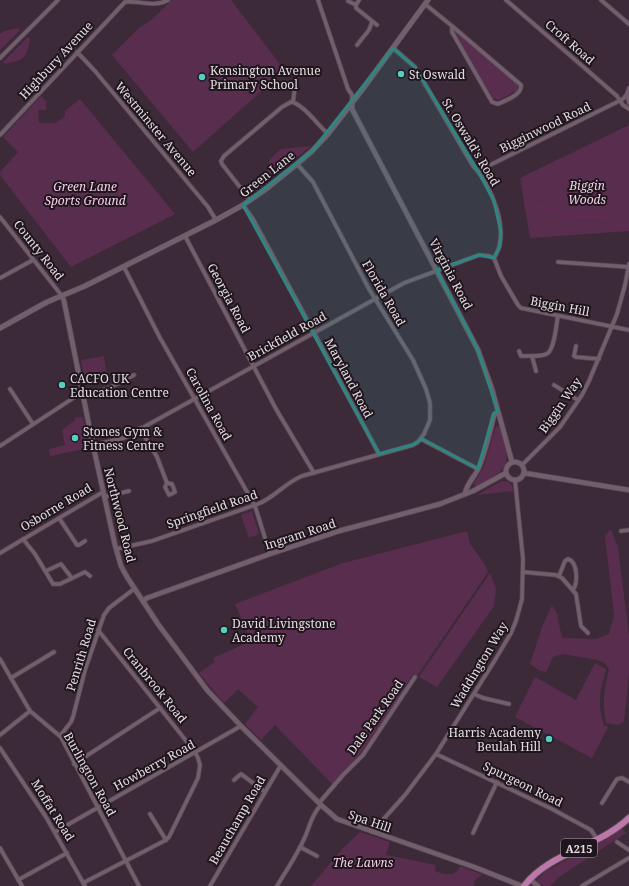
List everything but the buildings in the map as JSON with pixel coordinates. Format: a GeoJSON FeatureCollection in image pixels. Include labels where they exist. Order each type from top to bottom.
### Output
{"type":"FeatureCollection","features":[{"type":"Feature","properties":{"kind":"main road","name":"Green Lane"},"geometry":{"type":"LineString","coordinates":[[0,328],[43,304],[124,267],[185,236],[250,200],[297,164],[328,134],[427,2]]}},
{"type":"Feature","properties":{"kind":"main road","name":"A215"},"geometry":{"type":"LineString","coordinates":[[523,886],[529,879],[555,860],[613,830],[629,818]]}},
{"type":"Feature","properties":{"kind":"street"},"geometry":{"type":"LineString","coordinates":[[0,58],[58,0]]}},
{"type":"Feature","properties":{"kind":"street"},"geometry":{"type":"LineString","coordinates":[[124,1],[132,0],[162,3],[168,0]]}},
{"type":"Feature","properties":{"kind":"street"},"geometry":{"type":"LineString","coordinates":[[318,0],[344,80],[352,95],[352,104]]}},
{"type":"Feature","properties":{"kind":"street"},"geometry":{"type":"LineString","coordinates":[[356,5],[359,0]]}},
{"type":"Feature","properties":{"kind":"street","name":"Croft Road"},"geometry":{"type":"LineString","coordinates":[[506,0],[617,96],[623,105],[629,109]]}},
{"type":"Feature","properties":{"kind":"street"},"geometry":{"type":"LineString","coordinates":[[601,0],[629,24]]}},
{"type":"Feature","properties":{"kind":"street","name":"Highbury Avenue"},"geometry":{"type":"LineString","coordinates":[[0,134],[124,1]]}},
{"type":"Feature","properties":{"kind":"street"},"geometry":{"type":"LineString","coordinates":[[348,1],[356,5],[356,8],[377,25]]}},
{"type":"Feature","properties":{"kind":"street"},"geometry":{"type":"LineString","coordinates":[[427,2],[452,26],[521,85],[519,92],[498,104],[492,102],[452,32],[452,26]]}},
{"type":"Feature","properties":{"kind":"street"},"geometry":{"type":"LineString","coordinates":[[357,46],[369,30],[372,22]]}},
{"type":"Feature","properties":{"kind":"street","name":"St. Oswald's Road"},"geometry":{"type":"LineString","coordinates":[[394,48],[415,66],[494,200],[499,221],[500,246],[499,251],[494,258]]}},
{"type":"Feature","properties":{"kind":"street","name":"Westminster Avenue"},"geometry":{"type":"LineString","coordinates":[[78,52],[208,207],[216,220]]}},
{"type":"Feature","properties":{"kind":"street"},"geometry":{"type":"LineString","coordinates":[[293,102],[297,71]]}},
{"type":"Feature","properties":{"kind":"street"},"geometry":{"type":"LineString","coordinates":[[629,88],[627,94],[629,103]]}},
{"type":"Feature","properties":{"kind":"street","name":"Bigginwood Road"},"geometry":{"type":"LineString","coordinates":[[478,171],[620,101],[627,94]]}},
{"type":"Feature","properties":{"kind":"street"},"geometry":{"type":"LineString","coordinates":[[250,200],[223,166],[221,162],[222,158],[282,107],[288,102],[293,102],[300,105],[328,134]]}},
{"type":"Feature","properties":{"kind":"street","name":"Virginia Road"},"geometry":{"type":"LineString","coordinates":[[352,104],[352,109],[478,350],[489,378],[512,462]]}},
{"type":"Feature","properties":{"kind":"street","name":"Florida Road"},"geometry":{"type":"LineString","coordinates":[[297,164],[313,182],[374,299],[413,360],[429,397],[430,420],[421,439]]}},
{"type":"Feature","properties":{"kind":"street","name":"Maryland Road"},"geometry":{"type":"LineString","coordinates":[[243,205],[253,220],[379,454]]}},
{"type":"Feature","properties":{"kind":"street","name":"County Road"},"geometry":{"type":"LineString","coordinates":[[0,217],[62,296]]}},
{"type":"Feature","properties":{"kind":"street","name":"Georgia Road"},"geometry":{"type":"LineString","coordinates":[[185,236],[283,421],[314,473]]}},
{"type":"Feature","properties":{"kind":"street","name":"Brickfield Road"},"geometry":{"type":"LineString","coordinates":[[93,445],[120,439],[404,283],[480,255],[494,258]]}},
{"type":"Feature","properties":{"kind":"street","name":"Biggin Hill"},"geometry":{"type":"LineString","coordinates":[[494,258],[501,276],[520,308],[629,330]]}},
{"type":"Feature","properties":{"kind":"street"},"geometry":{"type":"LineString","coordinates":[[0,278],[33,260]]}},
{"type":"Feature","properties":{"kind":"street"},"geometry":{"type":"LineString","coordinates":[[558,262],[629,266]]}},
{"type":"Feature","properties":{"kind":"street","name":"Biggin Way"},"geometry":{"type":"LineString","coordinates":[[522,465],[554,434],[578,400],[589,381],[612,327],[621,301],[629,266]]}},
{"type":"Feature","properties":{"kind":"street","name":"Carolina Road"},"geometry":{"type":"LineString","coordinates":[[124,267],[145,310],[254,506],[270,554]]}},
{"type":"Feature","properties":{"kind":"street","name":"Northwood Road"},"geometry":{"type":"LineString","coordinates":[[62,296],[116,549],[122,566],[134,588],[158,624],[207,690],[241,726]]}},
{"type":"Feature","properties":{"kind":"street"},"geometry":{"type":"LineString","coordinates":[[519,351],[521,356],[532,356],[545,354],[550,350],[558,316]]}},
{"type":"Feature","properties":{"kind":"street"},"geometry":{"type":"LineString","coordinates":[[576,346],[574,356],[598,359]]}},
{"type":"Feature","properties":{"kind":"street"},"geometry":{"type":"LineString","coordinates":[[532,356],[536,371]]}},
{"type":"Feature","properties":{"kind":"street"},"geometry":{"type":"LineString","coordinates":[[0,446],[81,394],[111,387],[134,374]]}},
{"type":"Feature","properties":{"kind":"street"},"geometry":{"type":"LineString","coordinates":[[554,385],[578,400]]}},
{"type":"Feature","properties":{"kind":"street"},"geometry":{"type":"LineString","coordinates":[[10,389],[33,424]]}},
{"type":"Feature","properties":{"kind":"street"},"geometry":{"type":"LineString","coordinates":[[465,494],[466,488],[478,470],[488,442],[494,415],[498,412]]}},
{"type":"Feature","properties":{"kind":"street"},"geometry":{"type":"LineString","coordinates":[[140,428],[157,457],[167,483]]}},
{"type":"Feature","properties":{"kind":"street"},"geometry":{"type":"LineString","coordinates":[[421,439],[478,470]]}},
{"type":"Feature","properties":{"kind":"street","name":"Springfield Road"},"geometry":{"type":"LineString","coordinates":[[116,549],[152,541],[254,506],[272,498],[291,481],[413,445],[421,439]]}},
{"type":"Feature","properties":{"kind":"street"},"geometry":{"type":"LineString","coordinates":[[512,462],[517,462],[522,465],[524,473],[521,478],[515,480],[510,479],[506,474],[507,466],[512,462]]}},
{"type":"Feature","properties":{"kind":"street"},"geometry":{"type":"LineString","coordinates":[[524,473],[629,490]]}},
{"type":"Feature","properties":{"kind":"street","name":"Ingram Road"},"geometry":{"type":"LineString","coordinates":[[144,601],[270,554],[350,528],[436,506],[506,474]]}},
{"type":"Feature","properties":{"kind":"street","name":"Waddington Way"},"geometry":{"type":"LineString","coordinates":[[372,832],[404,795],[436,754],[509,637],[516,621],[522,599],[523,572],[522,539],[515,480]]}},
{"type":"Feature","properties":{"kind":"street","name":"Osborne Road"},"geometry":{"type":"LineString","coordinates":[[0,554],[59,518],[104,494],[130,491]]}},
{"type":"Feature","properties":{"kind":"street"},"geometry":{"type":"LineString","coordinates":[[59,518],[77,544],[79,545],[85,541]]}},
{"type":"Feature","properties":{"kind":"street"},"geometry":{"type":"LineString","coordinates":[[621,531],[629,530]]}},
{"type":"Feature","properties":{"kind":"street"},"geometry":{"type":"LineString","coordinates":[[24,539],[53,584],[60,584],[71,577],[85,572],[90,576]]}},
{"type":"Feature","properties":{"kind":"street"},"geometry":{"type":"LineString","coordinates":[[559,576],[565,561],[568,559],[571,560],[574,564],[576,577],[575,586],[572,590]]}},
{"type":"Feature","properties":{"kind":"street"},"geometry":{"type":"LineString","coordinates":[[46,571],[61,564],[71,577]]}},
{"type":"Feature","properties":{"kind":"street"},"geometry":{"type":"LineString","coordinates":[[523,572],[559,576],[577,598],[581,626],[588,633]]}},
{"type":"Feature","properties":{"kind":"street","name":"Penrith Road"},"geometry":{"type":"LineString","coordinates":[[60,736],[73,718],[83,674],[98,630],[107,610],[134,588]]}},
{"type":"Feature","properties":{"kind":"street","name":"Cranbrook Road"},"geometry":{"type":"LineString","coordinates":[[98,630],[196,753]]}},
{"type":"Feature","properties":{"kind":"street"},"geometry":{"type":"LineString","coordinates":[[11,678],[54,652]]}},
{"type":"Feature","properties":{"kind":"street","name":"Burlington Road"},"geometry":{"type":"LineString","coordinates":[[0,659],[30,711],[60,736],[139,886]]}},
{"type":"Feature","properties":{"kind":"street","name":"Dale Park Road"},"geometry":{"type":"LineString","coordinates":[[320,804],[343,775],[363,755],[415,678]]}},
{"type":"Feature","properties":{"kind":"street"},"geometry":{"type":"LineString","coordinates":[[474,694],[482,698],[509,704]]}},
{"type":"Feature","properties":{"kind":"street"},"geometry":{"type":"LineString","coordinates":[[74,764],[160,708]]}},
{"type":"Feature","properties":{"kind":"street"},"geometry":{"type":"LineString","coordinates":[[0,735],[30,711]]}},
{"type":"Feature","properties":{"kind":"street","name":"Howberry Road"},"geometry":{"type":"LineString","coordinates":[[55,832],[241,726]]}},
{"type":"Feature","properties":{"kind":"street","name":"Spa Hill"},"geometry":{"type":"LineString","coordinates":[[241,726],[337,820],[474,867],[523,886]]}},
{"type":"Feature","properties":{"kind":"street","name":"Moffat Road"},"geometry":{"type":"LineString","coordinates":[[0,748],[55,832],[84,884]]}},
{"type":"Feature","properties":{"kind":"street"},"geometry":{"type":"LineString","coordinates":[[84,884],[125,860],[166,840],[170,835],[198,778],[200,765],[196,753]]}},
{"type":"Feature","properties":{"kind":"street","name":"Spurgeon Road"},"geometry":{"type":"LineString","coordinates":[[436,754],[552,809],[585,827],[592,832],[597,839]]}},
{"type":"Feature","properties":{"kind":"street","name":"Beauchamp Road"},"geometry":{"type":"LineString","coordinates":[[210,886],[281,764]]}},
{"type":"Feature","properties":{"kind":"street"},"geometry":{"type":"LineString","coordinates":[[234,780],[241,774],[265,792]]}},
{"type":"Feature","properties":{"kind":"street"},"geometry":{"type":"LineString","coordinates":[[602,803],[617,779],[622,778],[629,782]]}},
{"type":"Feature","properties":{"kind":"street"},"geometry":{"type":"LineString","coordinates":[[473,833],[497,782]]}},
{"type":"Feature","properties":{"kind":"street"},"geometry":{"type":"LineString","coordinates":[[277,886],[300,846],[312,817],[320,804]]}},
{"type":"Feature","properties":{"kind":"street"},"geometry":{"type":"LineString","coordinates":[[150,814],[166,840]]}},
{"type":"Feature","properties":{"kind":"street"},"geometry":{"type":"LineString","coordinates":[[617,842],[629,850]]}},
{"type":"Feature","properties":{"kind":"street"},"geometry":{"type":"LineString","coordinates":[[300,846],[317,856]]}},
{"type":"Feature","properties":{"kind":"street"},"geometry":{"type":"LineString","coordinates":[[0,848],[22,886]]}},
{"type":"Feature","properties":{"kind":"street"},"geometry":{"type":"LineString","coordinates":[[18,880],[67,853]]}},
{"type":"Feature","properties":{"kind":"street"},"geometry":{"type":"LineString","coordinates":[[582,886],[629,858]]}},
{"type":"Feature","properties":{"kind":"street"},"geometry":{"type":"LineString","coordinates":[[529,879],[538,886]]}},
{"type":"Feature","properties":{"kind":"highlighted area"},"geometry":{"type":"Polygon","coordinates":[[[393,48],[415,67],[478,171],[494,201],[501,232],[500,246],[494,258],[479,255],[437,270],[478,350],[498,412],[494,413],[478,469],[422,439],[413,445],[379,454],[243,205],[312,151],[393,48]]]}},
{"type":"Feature","properties":{"kind":"green space","name":"Kensington Avenue Primary School"},"geometry":{"type":"Polygon","coordinates":[[[172,0],[231,0],[282,67],[266,87],[193,152],[112,55],[140,27],[150,21],[172,0]]]}},
{"type":"Feature","properties":{"kind":"green space"},"geometry":{"type":"Polygon","coordinates":[[[18,28],[20,30],[0,50],[0,34],[4,31],[18,28]]]}},
{"type":"Feature","properties":{"kind":"green space"},"geometry":{"type":"Polygon","coordinates":[[[455,31],[518,84],[517,90],[499,100],[492,98],[455,31]]]}},
{"type":"Feature","properties":{"kind":"green space"},"geometry":{"type":"Polygon","coordinates":[[[28,37],[30,39],[26,55],[16,61],[4,64],[3,62],[28,37]]]}},
{"type":"Feature","properties":{"kind":"green space","name":"Green Lane Sports Ground"},"geometry":{"type":"Polygon","coordinates":[[[41,96],[46,101],[46,110],[38,110],[39,123],[56,123],[65,116],[65,111],[80,99],[175,214],[71,267],[0,175],[0,172],[18,152],[3,137],[41,96]]]}},
{"type":"Feature","properties":{"kind":"green space","name":"Biggin Woods"},"geometry":{"type":"Polygon","coordinates":[[[629,125],[629,231],[530,238],[520,178],[629,125]]]}},
{"type":"Feature","properties":{"kind":"green space"},"geometry":{"type":"Polygon","coordinates":[[[311,146],[263,184],[270,159],[281,149],[311,146]]]}},
{"type":"Feature","properties":{"kind":"green space"},"geometry":{"type":"Polygon","coordinates":[[[104,356],[106,371],[84,376],[81,360],[104,356]]]}},
{"type":"Feature","properties":{"kind":"green space"},"geometry":{"type":"Polygon","coordinates":[[[83,417],[89,448],[50,456],[49,449],[65,445],[62,430],[75,420],[74,418],[83,417]]]}},
{"type":"Feature","properties":{"kind":"green space"},"geometry":{"type":"Polygon","coordinates":[[[497,426],[500,427],[506,450],[503,469],[475,486],[474,483],[484,466],[495,428],[497,426]]]}},
{"type":"Feature","properties":{"kind":"green space"},"geometry":{"type":"Polygon","coordinates":[[[502,481],[510,483],[513,491],[477,495],[502,481]]]}},
{"type":"Feature","properties":{"kind":"green space"},"geometry":{"type":"Polygon","coordinates":[[[252,511],[259,534],[249,538],[241,515],[252,511]]]}},
{"type":"Feature","properties":{"kind":"green space"},"geometry":{"type":"Polygon","coordinates":[[[611,529],[618,548],[629,635],[629,674],[624,721],[619,725],[606,723],[604,696],[609,669],[606,664],[598,660],[563,654],[553,657],[546,672],[540,671],[530,664],[542,627],[552,605],[557,614],[562,638],[596,639],[609,634],[614,615],[605,536],[611,529]]]}},
{"type":"Feature","properties":{"kind":"green space"},"geometry":{"type":"Polygon","coordinates":[[[467,531],[470,544],[484,563],[488,572],[417,676],[413,674],[390,711],[360,754],[332,784],[275,725],[261,740],[245,724],[258,707],[238,689],[224,703],[199,673],[215,662],[213,658],[251,641],[235,604],[343,563],[467,531]]]}},
{"type":"Feature","properties":{"kind":"green space"},"geometry":{"type":"Polygon","coordinates":[[[490,573],[496,589],[494,606],[437,687],[419,677],[490,573]]]}},
{"type":"Feature","properties":{"kind":"green space"},"geometry":{"type":"Polygon","coordinates":[[[595,663],[606,669],[601,690],[600,703],[604,725],[608,727],[592,758],[515,717],[535,677],[576,700],[595,663]]]}},
{"type":"Feature","properties":{"kind":"green space"},"geometry":{"type":"Polygon","coordinates":[[[622,829],[626,833],[559,877],[550,886],[544,886],[536,881],[545,872],[622,829]]]}},
{"type":"Feature","properties":{"kind":"green space","name":"The Lawns"},"geometry":{"type":"Polygon","coordinates":[[[360,832],[390,842],[386,855],[436,865],[435,871],[442,873],[450,874],[456,872],[460,866],[483,875],[475,880],[474,886],[311,886],[343,848],[360,832]]]}},
{"type":"Feature","properties":{"kind":"waterway"},"geometry":{"type":"LineString","coordinates":[[538,207],[545,207],[579,217],[606,217],[618,226],[629,226]]}},
{"type":"Feature","properties":{"kind":"place","name":"St Oswald"},"geometry":{"type":"Point","coordinates":[401,74]}},
{"type":"Feature","properties":{"kind":"place","name":"Kensington Avenue Primary School"},"geometry":{"type":"Point","coordinates":[202,77]}},
{"type":"Feature","properties":{"kind":"place","name":"CACFO UK Education Centre"},"geometry":{"type":"Point","coordinates":[62,385]}},
{"type":"Feature","properties":{"kind":"place","name":"Stones Gym & Fitness Centre"},"geometry":{"type":"Point","coordinates":[75,438]}},
{"type":"Feature","properties":{"kind":"place","name":"David Livingstone Academy"},"geometry":{"type":"Point","coordinates":[224,630]}},
{"type":"Feature","properties":{"kind":"place","name":"Harris Academy Beulah Hill"},"geometry":{"type":"Point","coordinates":[549,739]}}]}
